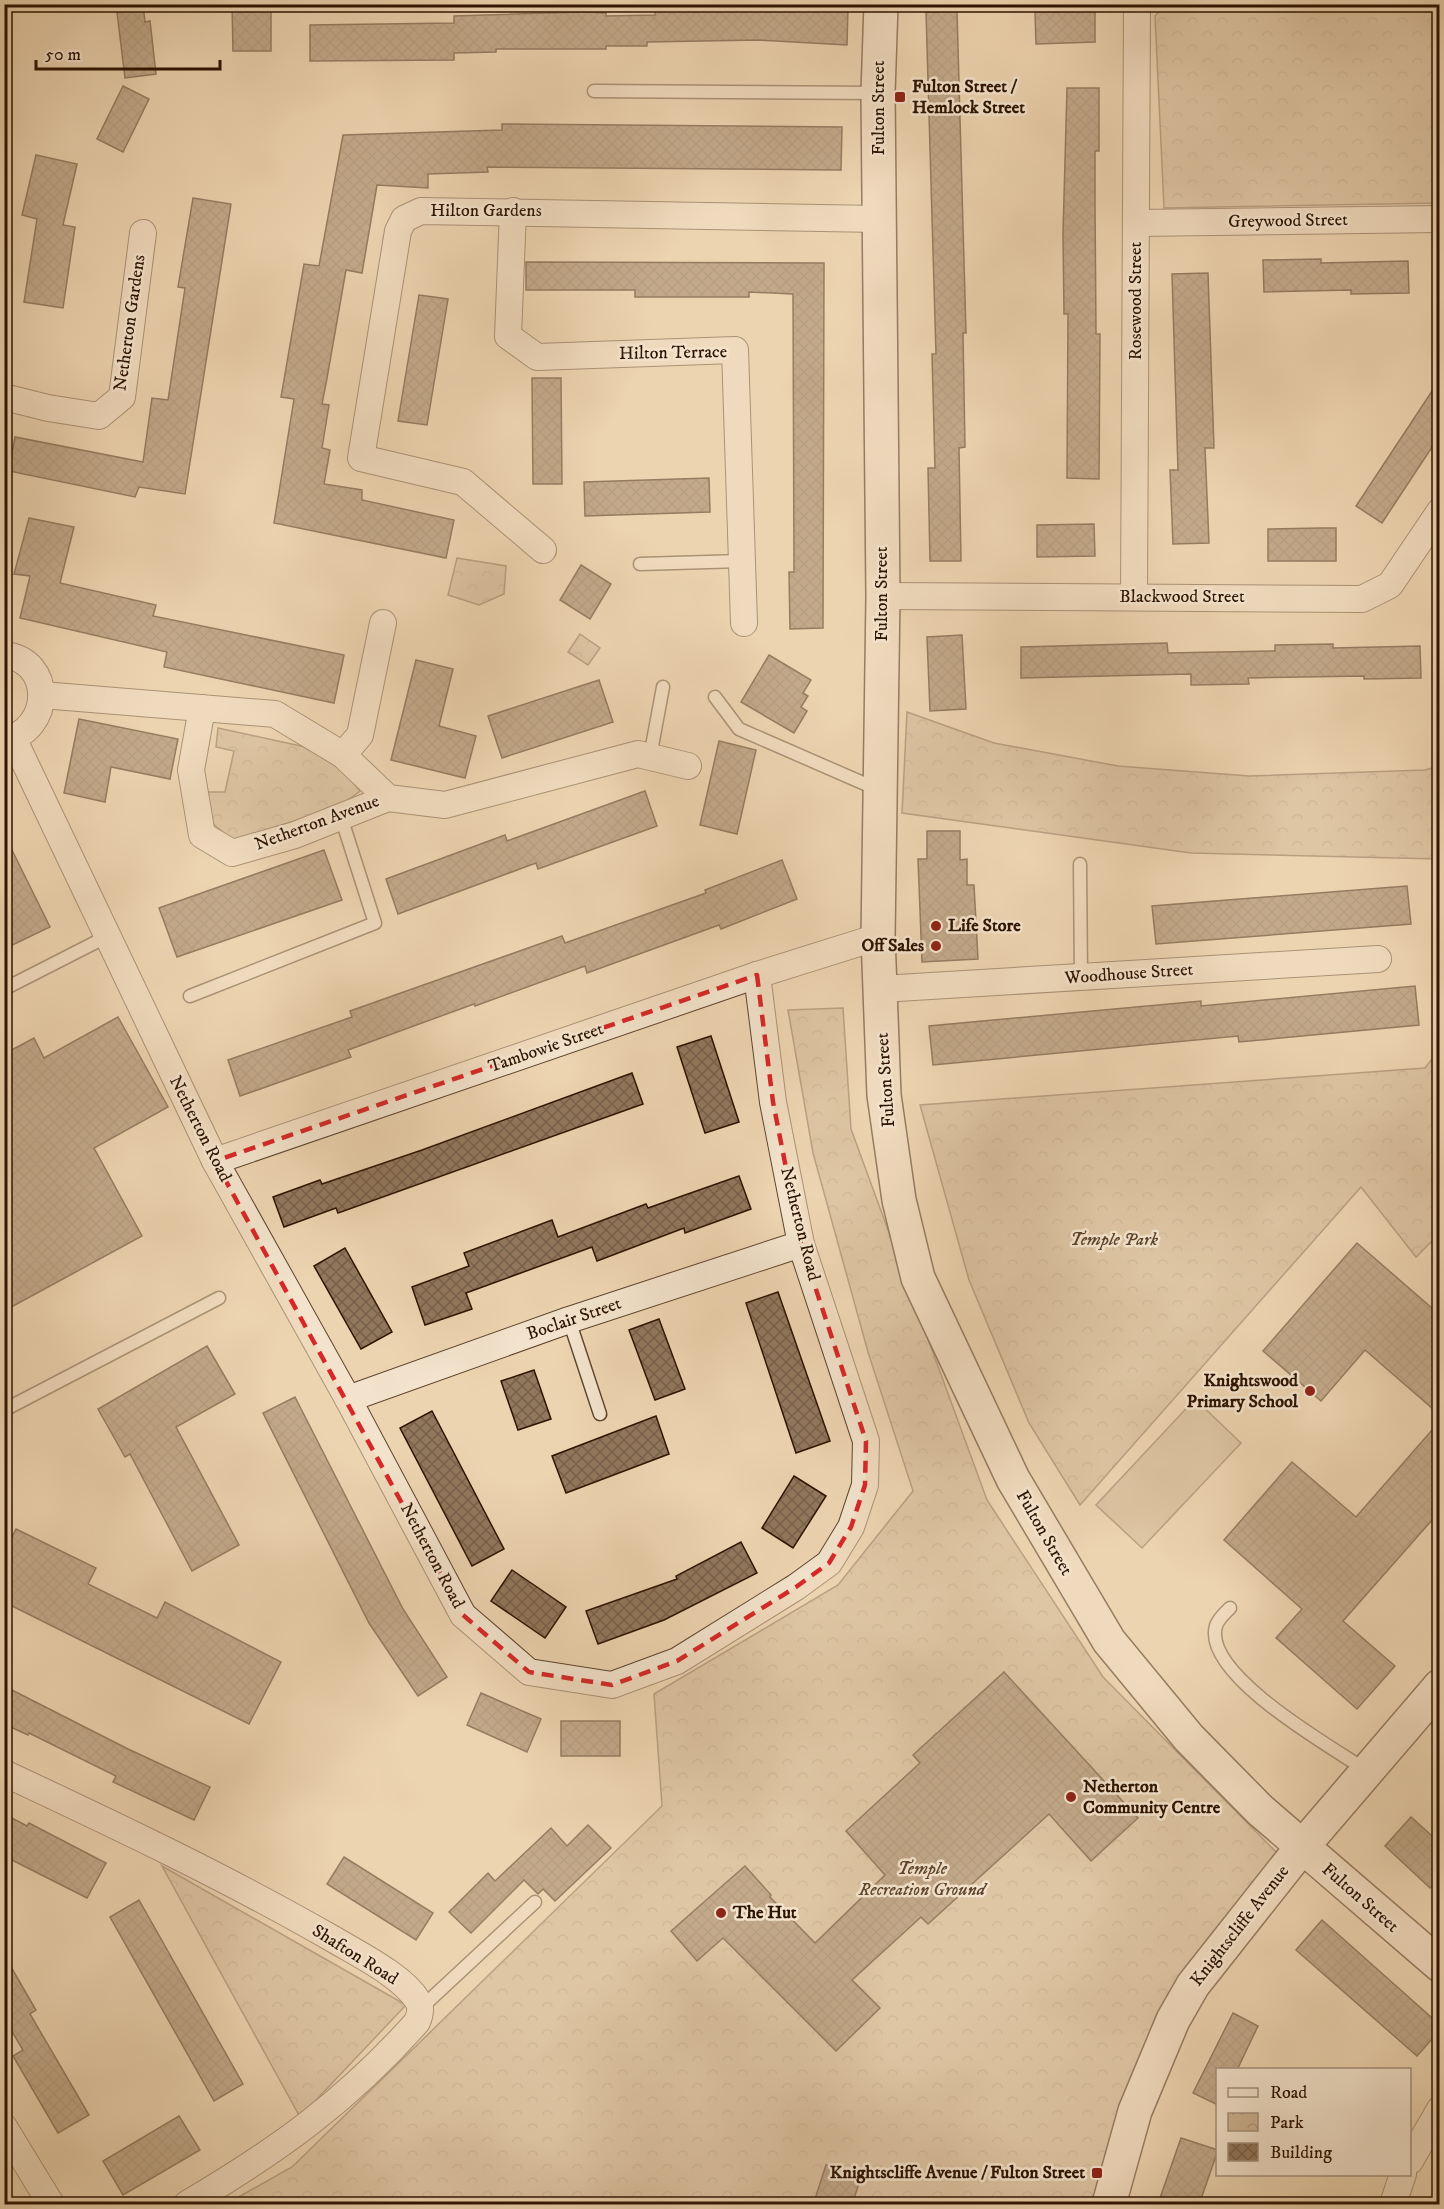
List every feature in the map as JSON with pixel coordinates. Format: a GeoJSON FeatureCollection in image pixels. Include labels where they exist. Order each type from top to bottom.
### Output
{"type":"FeatureCollection","features":[{"type":"Feature","properties":{"kind":"street","name":"Fulton Street"},"geometry":{"type":"LineString","coordinates":[[881,4],[878,93],[883,596],[878,937],[886,1105],[899,1200],[918,1278],[1013,1479],[1109,1641],[1181,1729],[1254,1804],[1440,1965]]}},
{"type":"Feature","properties":{"kind":"street","name":"Rosewood Street"},"geometry":{"type":"LineString","coordinates":[[1134,597],[1137,4]]}},
{"type":"Feature","properties":{"kind":"street","name":"Hilton Gardens"},"geometry":{"type":"LineString","coordinates":[[543,550],[463,482],[361,458],[398,231],[404,219],[421,211],[513,211],[879,219]]}},
{"type":"Feature","properties":{"kind":"street","name":"Hilton Terrace"},"geometry":{"type":"LineString","coordinates":[[513,211],[508,336],[537,357],[735,350],[744,623]]}},
{"type":"Feature","properties":{"kind":"street","name":"Greywood Street"},"geometry":{"type":"LineString","coordinates":[[1136,223],[1440,219]]}},
{"type":"Feature","properties":{"kind":"street","name":"Netherton Gardens"},"geometry":{"type":"LineString","coordinates":[[4,397],[48,408],[99,416],[122,397],[143,233]]}},
{"type":"Feature","properties":{"kind":"street","name":"Blackwood Street"},"geometry":{"type":"LineString","coordinates":[[883,596],[1362,599],[1390,585],[1440,512]]}},
{"type":"Feature","properties":{"kind":"street"},"geometry":{"type":"LineString","coordinates":[[343,754],[360,735],[383,623]]}},
{"type":"Feature","properties":{"kind":"street"},"geometry":{"type":"LineString","coordinates":[[4,655],[21,660],[32,669],[42,695],[38,716],[27,730],[9,739]]}},
{"type":"Feature","properties":{"kind":"street","name":"Netherton Avenue"},"geometry":{"type":"LineString","coordinates":[[42,695],[275,714],[343,754],[388,798]]}},
{"type":"Feature","properties":{"kind":"street","name":"Netherton Avenue"},"geometry":{"type":"LineString","coordinates":[[202,708],[191,770],[202,835],[232,853],[295,835],[388,798],[445,805],[638,754],[688,766]]}},
{"type":"Feature","properties":{"kind":"street","name":"Netherton Road"},"geometry":{"type":"LineString","coordinates":[[9,739],[214,1161],[348,1399],[463,1615],[529,1672],[612,1685],[677,1661],[796,1587],[829,1563],[851,1527],[865,1485],[866,1440],[801,1244],[773,1102],[757,975]]}},
{"type":"Feature","properties":{"kind":"street","name":"Tambowie Street"},"geometry":{"type":"LineString","coordinates":[[214,1161],[757,975],[878,937]]}},
{"type":"Feature","properties":{"kind":"street","name":"Woodhouse Street"},"geometry":{"type":"LineString","coordinates":[[881,989],[1378,959]]}},
{"type":"Feature","properties":{"kind":"street","name":"Boclair Street"},"geometry":{"type":"LineString","coordinates":[[348,1399],[569,1320],[801,1244]]}},
{"type":"Feature","properties":{"kind":"street","name":"Knightscliffe Avenue"},"geometry":{"type":"LineString","coordinates":[[1109,2205],[1135,2110],[1173,2020],[1193,1985],[1302,1847],[1440,1686]]}},
{"type":"Feature","properties":{"kind":"street","name":"Shafton Road"},"geometry":{"type":"LineString","coordinates":[[4,1773],[131,1833],[291,1915],[365,1958],[404,1986],[418,2001],[420,2009]]}},
{"type":"Feature","properties":{"kind":"street"},"geometry":{"type":"LineString","coordinates":[[187,2205],[262,2160],[313,2122],[394,2049],[417,2022],[420,2009]]}},
{"type":"Feature","properties":{"kind":"street"},"geometry":{"type":"LineString","coordinates":[[1411,2159],[1440,2109]]}},
{"type":"Feature","properties":{"kind":"street"},"geometry":{"type":"LineString","coordinates":[[4,2127],[51,2205]]}},
{"type":"Feature","properties":{"kind":"street"},"geometry":{"type":"LineString","coordinates":[[1393,2205],[1402,2176]]}},
{"type":"Feature","properties":{"kind":"lane"},"geometry":{"type":"LineString","coordinates":[[594,91],[878,93]]}},
{"type":"Feature","properties":{"kind":"lane"},"geometry":{"type":"LineString","coordinates":[[640,564],[742,561]]}},
{"type":"Feature","properties":{"kind":"lane"},"geometry":{"type":"LineString","coordinates":[[650,757],[663,687]]}},
{"type":"Feature","properties":{"kind":"lane"},"geometry":{"type":"LineString","coordinates":[[715,697],[739,729],[880,790]]}},
{"type":"Feature","properties":{"kind":"lane"},"geometry":{"type":"LineString","coordinates":[[190,996],[375,923],[341,816]]}},
{"type":"Feature","properties":{"kind":"lane"},"geometry":{"type":"LineString","coordinates":[[1080,864],[1081,978]]}},
{"type":"Feature","properties":{"kind":"lane"},"geometry":{"type":"LineString","coordinates":[[4,989],[106,937]]}},
{"type":"Feature","properties":{"kind":"lane"},"geometry":{"type":"LineString","coordinates":[[4,1410],[219,1298]]}},
{"type":"Feature","properties":{"kind":"lane"},"geometry":{"type":"LineString","coordinates":[[569,1320],[600,1414]]}},
{"type":"Feature","properties":{"kind":"lane"},"geometry":{"type":"LineString","coordinates":[[1230,1608],[1216,1623],[1214,1638],[1221,1654],[1236,1675],[1280,1713],[1367,1770]]}},
{"type":"Feature","properties":{"kind":"lane"},"geometry":{"type":"LineString","coordinates":[[420,2009],[535,1902]]}},
{"type":"Feature","properties":{"kind":"highlighted area"},"geometry":{"type":"Polygon","coordinates":[[[757,975],[773,1102],[801,1244],[866,1441],[865,1485],[851,1527],[829,1563],[796,1587],[677,1661],[612,1685],[529,1672],[463,1615],[215,1161],[757,975]]]}},
{"type":"Feature","properties":{"kind":"green space"},"geometry":{"type":"Polygon","coordinates":[[[1166,4],[1439,5],[1439,203],[1164,208],[1155,16],[1166,4]]]}},
{"type":"Feature","properties":{"kind":"green space"},"geometry":{"type":"Polygon","coordinates":[[[457,558],[506,566],[504,594],[479,605],[448,595],[457,558]]]}},
{"type":"Feature","properties":{"kind":"green space"},"geometry":{"type":"Polygon","coordinates":[[[580,634],[600,648],[588,665],[568,652],[580,634]]]}},
{"type":"Feature","properties":{"kind":"green space"},"geometry":{"type":"Polygon","coordinates":[[[907,712],[994,743],[1118,766],[1249,776],[1425,770],[1439,766],[1439,859],[1191,853],[902,813],[907,712]]]}},
{"type":"Feature","properties":{"kind":"green space"},"geometry":{"type":"Polygon","coordinates":[[[218,728],[328,752],[360,791],[340,806],[233,841],[210,821],[208,792],[225,792],[234,751],[216,747],[218,728]]]}},
{"type":"Feature","properties":{"kind":"green space","name":"Temple Recreation Ground"},"geometry":{"type":"Polygon","coordinates":[[[843,1008],[851,1129],[987,1500],[1103,1677],[1277,1853],[1094,2204],[226,2204],[292,2167],[662,1806],[654,1694],[838,1585],[913,1491],[868,1352],[813,1153],[788,1010],[843,1008]]]}},
{"type":"Feature","properties":{"kind":"green space","name":"Temple Park"},"geometry":{"type":"Polygon","coordinates":[[[1439,1050],[1439,1234],[1416,1257],[1361,1187],[1080,1505],[1029,1423],[969,1280],[920,1105],[1425,1068],[1439,1050]]]}},
{"type":"Feature","properties":{"kind":"green space"},"geometry":{"type":"Polygon","coordinates":[[[1195,1399],[1241,1443],[1142,1548],[1096,1505],[1195,1399]]]}},
{"type":"Feature","properties":{"kind":"green space"},"geometry":{"type":"Polygon","coordinates":[[[162,1866],[406,2005],[300,2117],[162,1866]]]}},
{"type":"Feature","properties":{"kind":"building"},"geometry":{"type":"Polygon","coordinates":[[[116,4],[143,4],[145,22],[150,21],[156,74],[125,78],[116,4]]]}},
{"type":"Feature","properties":{"kind":"building"},"geometry":{"type":"Polygon","coordinates":[[[232,4],[263,4],[263,9],[271,9],[271,51],[233,51],[232,4]]]}},
{"type":"Feature","properties":{"kind":"building"},"geometry":{"type":"Polygon","coordinates":[[[793,4],[848,8],[847,45],[758,40],[647,42],[647,46],[606,46],[606,49],[496,49],[496,52],[454,53],[454,60],[310,61],[310,25],[454,23],[454,16],[582,12],[606,13],[606,16],[655,15],[655,5],[793,4]]]}},
{"type":"Feature","properties":{"kind":"building"},"geometry":{"type":"Polygon","coordinates":[[[957,11],[966,333],[963,333],[965,447],[959,448],[961,561],[930,561],[928,468],[935,468],[932,354],[936,354],[926,12],[957,11]]]}},
{"type":"Feature","properties":{"kind":"building"},"geometry":{"type":"Polygon","coordinates":[[[1095,11],[1095,42],[1036,44],[1035,12],[1095,11]]]}},
{"type":"Feature","properties":{"kind":"building"},"geometry":{"type":"Polygon","coordinates":[[[123,86],[149,99],[123,152],[97,139],[123,86]]]}},
{"type":"Feature","properties":{"kind":"building"},"geometry":{"type":"Polygon","coordinates":[[[1067,88],[1099,88],[1099,151],[1095,151],[1095,203],[1096,334],[1100,334],[1099,479],[1067,478],[1068,314],[1064,314],[1063,234],[1067,88]]]}},
{"type":"Feature","properties":{"kind":"building"},"geometry":{"type":"Polygon","coordinates":[[[502,124],[842,127],[841,170],[487,167],[488,172],[428,174],[428,188],[377,185],[362,273],[346,270],[322,404],[329,405],[322,448],[330,450],[324,484],[362,490],[362,500],[454,520],[446,558],[274,523],[294,399],[281,397],[304,264],[319,266],[343,135],[502,130],[502,124]]]}},
{"type":"Feature","properties":{"kind":"building"},"geometry":{"type":"Polygon","coordinates":[[[36,155],[77,164],[63,225],[75,227],[63,308],[24,302],[37,219],[22,215],[36,155]]]}},
{"type":"Feature","properties":{"kind":"building"},"geometry":{"type":"Polygon","coordinates":[[[193,198],[231,204],[185,494],[139,487],[135,497],[9,471],[15,437],[143,462],[152,398],[168,400],[185,288],[178,287],[193,198]]]}},
{"type":"Feature","properties":{"kind":"building"},"geometry":{"type":"Polygon","coordinates":[[[1321,259],[1321,263],[1408,261],[1409,293],[1351,294],[1351,290],[1264,292],[1263,260],[1321,259]]]}},
{"type":"Feature","properties":{"kind":"building"},"geometry":{"type":"Polygon","coordinates":[[[526,262],[824,263],[823,628],[790,629],[789,572],[794,572],[793,294],[749,292],[749,297],[635,297],[635,290],[526,290],[526,262]]]}},
{"type":"Feature","properties":{"kind":"building"},"geometry":{"type":"Polygon","coordinates":[[[1208,273],[1214,448],[1205,448],[1209,543],[1173,544],[1170,470],[1178,470],[1172,274],[1208,273]]]}},
{"type":"Feature","properties":{"kind":"building"},"geometry":{"type":"Polygon","coordinates":[[[419,295],[448,299],[427,425],[398,421],[419,295]]]}},
{"type":"Feature","properties":{"kind":"building"},"geometry":{"type":"Polygon","coordinates":[[[532,378],[561,378],[562,484],[533,484],[532,378]]]}},
{"type":"Feature","properties":{"kind":"building"},"geometry":{"type":"Polygon","coordinates":[[[1440,379],[1440,435],[1382,523],[1356,506],[1440,379]]]}},
{"type":"Feature","properties":{"kind":"building"},"geometry":{"type":"Polygon","coordinates":[[[709,478],[710,512],[585,516],[584,482],[709,478]]]}},
{"type":"Feature","properties":{"kind":"building"},"geometry":{"type":"Polygon","coordinates":[[[29,518],[74,527],[60,583],[156,605],[153,616],[344,655],[334,703],[164,667],[167,652],[20,618],[30,576],[14,574],[29,518]]]}},
{"type":"Feature","properties":{"kind":"building"},"geometry":{"type":"Polygon","coordinates":[[[1094,524],[1095,556],[1037,557],[1037,525],[1094,524]]]}},
{"type":"Feature","properties":{"kind":"building"},"geometry":{"type":"Polygon","coordinates":[[[1336,528],[1336,561],[1268,561],[1268,529],[1336,528]]]}},
{"type":"Feature","properties":{"kind":"building"},"geometry":{"type":"Polygon","coordinates":[[[581,565],[611,584],[590,619],[560,600],[581,565]]]}},
{"type":"Feature","properties":{"kind":"building"},"geometry":{"type":"Polygon","coordinates":[[[962,635],[966,709],[930,711],[927,637],[962,635]]]}},
{"type":"Feature","properties":{"kind":"building"},"geometry":{"type":"Polygon","coordinates":[[[1167,643],[1168,653],[1275,651],[1275,645],[1333,644],[1333,648],[1420,646],[1421,678],[1364,679],[1364,676],[1248,678],[1249,684],[1191,685],[1191,674],[1021,678],[1021,647],[1167,643]]]}},
{"type":"Feature","properties":{"kind":"building"},"geometry":{"type":"Polygon","coordinates":[[[769,655],[811,680],[803,693],[808,696],[801,707],[807,711],[794,733],[741,702],[769,655]]]}},
{"type":"Feature","properties":{"kind":"building"},"geometry":{"type":"Polygon","coordinates":[[[416,660],[453,669],[439,726],[476,736],[465,778],[391,760],[416,660]]]}},
{"type":"Feature","properties":{"kind":"building"},"geometry":{"type":"Polygon","coordinates":[[[599,680],[613,722],[502,758],[488,716],[599,680]]]}},
{"type":"Feature","properties":{"kind":"building"},"geometry":{"type":"Polygon","coordinates":[[[79,719],[178,739],[170,779],[111,767],[105,802],[64,793],[79,719]]]}},
{"type":"Feature","properties":{"kind":"building"},"geometry":{"type":"Polygon","coordinates":[[[719,741],[756,750],[737,834],[700,825],[719,741]]]}},
{"type":"Feature","properties":{"kind":"building"},"geometry":{"type":"Polygon","coordinates":[[[645,791],[657,826],[538,869],[536,863],[398,914],[386,879],[505,835],[507,841],[645,791]]]}},
{"type":"Feature","properties":{"kind":"building"},"geometry":{"type":"Polygon","coordinates":[[[927,831],[960,831],[960,860],[967,859],[967,885],[974,885],[978,959],[922,962],[918,859],[927,859],[927,831]]]}},
{"type":"Feature","properties":{"kind":"building"},"geometry":{"type":"Polygon","coordinates":[[[4,834],[50,927],[4,949],[4,834]]]}},
{"type":"Feature","properties":{"kind":"building"},"geometry":{"type":"Polygon","coordinates":[[[324,850],[342,900],[177,957],[159,908],[324,850]]]}},
{"type":"Feature","properties":{"kind":"building"},"geometry":{"type":"Polygon","coordinates":[[[782,860],[797,899],[721,929],[719,925],[587,973],[585,966],[475,1006],[474,1004],[348,1050],[351,1057],[240,1096],[228,1060],[352,1017],[350,1011],[562,936],[565,943],[706,893],[705,890],[782,860]]]}},
{"type":"Feature","properties":{"kind":"building"},"geometry":{"type":"Polygon","coordinates":[[[1407,886],[1411,924],[1156,944],[1152,906],[1407,886]]]}},
{"type":"Feature","properties":{"kind":"building"},"geometry":{"type":"Polygon","coordinates":[[[1415,986],[1419,1025],[1239,1042],[1238,1036],[933,1065],[929,1026],[1201,1001],[1201,1006],[1415,986]]]}},
{"type":"Feature","properties":{"kind":"building"},"geometry":{"type":"Polygon","coordinates":[[[118,1017],[168,1107],[94,1148],[142,1236],[4,1311],[4,1054],[34,1038],[44,1058],[118,1017]]]}},
{"type":"Feature","properties":{"kind":"building"},"geometry":{"type":"Polygon","coordinates":[[[711,1036],[739,1122],[705,1133],[677,1047],[711,1036]]]}},
{"type":"Feature","properties":{"kind":"building"},"geometry":{"type":"Polygon","coordinates":[[[632,1073],[643,1104],[338,1213],[336,1208],[284,1227],[273,1197],[320,1180],[322,1184],[422,1150],[632,1073]]]}},
{"type":"Feature","properties":{"kind":"building"},"geometry":{"type":"Polygon","coordinates":[[[739,1176],[751,1209],[685,1233],[684,1228],[597,1261],[592,1247],[466,1293],[472,1309],[425,1325],[412,1287],[469,1266],[464,1253],[552,1220],[558,1237],[646,1204],[648,1208],[739,1176]]]}},
{"type":"Feature","properties":{"kind":"building"},"geometry":{"type":"Polygon","coordinates":[[[1357,1243],[1440,1315],[1440,1415],[1365,1350],[1321,1401],[1263,1351],[1357,1243]]]}},
{"type":"Feature","properties":{"kind":"building"},"geometry":{"type":"Polygon","coordinates":[[[345,1248],[392,1332],[361,1349],[314,1266],[345,1248]]]}},
{"type":"Feature","properties":{"kind":"building"},"geometry":{"type":"Polygon","coordinates":[[[778,1292],[830,1441],[796,1453],[746,1303],[778,1292]]]}},
{"type":"Feature","properties":{"kind":"building"},"geometry":{"type":"Polygon","coordinates":[[[659,1319],[685,1389],[655,1400],[629,1330],[659,1319]]]}},
{"type":"Feature","properties":{"kind":"building"},"geometry":{"type":"Polygon","coordinates":[[[207,1346],[235,1394],[176,1427],[239,1545],[192,1571],[130,1454],[125,1457],[98,1409],[207,1346]]]}},
{"type":"Feature","properties":{"kind":"building"},"geometry":{"type":"Polygon","coordinates":[[[534,1370],[551,1419],[518,1430],[501,1381],[534,1370]]]}},
{"type":"Feature","properties":{"kind":"building"},"geometry":{"type":"Polygon","coordinates":[[[295,1397],[403,1609],[447,1677],[418,1696],[369,1623],[263,1413],[295,1397]]]}},
{"type":"Feature","properties":{"kind":"building"},"geometry":{"type":"Polygon","coordinates":[[[432,1411],[504,1549],[472,1566],[400,1428],[432,1411]]]}},
{"type":"Feature","properties":{"kind":"building"},"geometry":{"type":"Polygon","coordinates":[[[656,1416],[669,1454],[566,1493],[552,1456],[656,1416]]]}},
{"type":"Feature","properties":{"kind":"building"},"geometry":{"type":"Polygon","coordinates":[[[1440,1421],[1440,1511],[1343,1621],[1395,1666],[1357,1709],[1276,1638],[1302,1609],[1224,1540],[1292,1462],[1356,1517],[1440,1421]]]}},
{"type":"Feature","properties":{"kind":"building"},"geometry":{"type":"Polygon","coordinates":[[[794,1476],[826,1496],[793,1548],[762,1528],[794,1476]]]}},
{"type":"Feature","properties":{"kind":"building"},"geometry":{"type":"Polygon","coordinates":[[[16,1529],[96,1568],[88,1584],[157,1618],[165,1602],[281,1662],[249,1724],[4,1602],[4,1553],[16,1529]]]}},
{"type":"Feature","properties":{"kind":"building"},"geometry":{"type":"Polygon","coordinates":[[[741,1542],[757,1573],[664,1620],[598,1644],[586,1611],[677,1579],[676,1576],[741,1542]]]}},
{"type":"Feature","properties":{"kind":"building"},"geometry":{"type":"Polygon","coordinates":[[[512,1570],[566,1607],[545,1638],[491,1601],[512,1570]]]}},
{"type":"Feature","properties":{"kind":"building"},"geometry":{"type":"Polygon","coordinates":[[[1004,1672],[1138,1818],[1091,1861],[1049,1814],[928,1924],[921,1917],[852,1980],[880,2008],[836,2051],[723,1938],[697,1961],[671,1931],[745,1866],[771,1895],[770,1897],[815,1943],[885,1875],[846,1831],[920,1763],[913,1755],[1004,1672]]]}},
{"type":"Feature","properties":{"kind":"building"},"geometry":{"type":"Polygon","coordinates":[[[4,1686],[128,1749],[210,1787],[194,1820],[113,1782],[116,1776],[29,1733],[28,1735],[4,1724],[4,1686]]]}},
{"type":"Feature","properties":{"kind":"building"},"geometry":{"type":"Polygon","coordinates":[[[481,1693],[541,1719],[527,1752],[467,1725],[481,1693]]]}},
{"type":"Feature","properties":{"kind":"building"},"geometry":{"type":"Polygon","coordinates":[[[561,1721],[620,1721],[620,1756],[561,1756],[561,1721]]]}},
{"type":"Feature","properties":{"kind":"building"},"geometry":{"type":"Polygon","coordinates":[[[4,1814],[27,1826],[29,1823],[106,1863],[87,1898],[4,1856],[4,1814]]]}},
{"type":"Feature","properties":{"kind":"building"},"geometry":{"type":"Polygon","coordinates":[[[1411,1817],[1440,1843],[1440,1878],[1430,1888],[1385,1846],[1411,1817]]]}},
{"type":"Feature","properties":{"kind":"building"},"geometry":{"type":"Polygon","coordinates":[[[588,1825],[611,1848],[555,1901],[543,1889],[538,1894],[524,1880],[471,1933],[449,1912],[488,1873],[495,1881],[551,1828],[567,1846],[588,1825]]]}},
{"type":"Feature","properties":{"kind":"building"},"geometry":{"type":"Polygon","coordinates":[[[344,1857],[433,1913],[416,1940],[327,1884],[344,1857]]]}},
{"type":"Feature","properties":{"kind":"building"},"geometry":{"type":"Polygon","coordinates":[[[139,1900],[243,2084],[214,2101],[110,1917],[139,1900]]]}},
{"type":"Feature","properties":{"kind":"building"},"geometry":{"type":"Polygon","coordinates":[[[1322,1920],[1440,2025],[1440,2030],[1417,2056],[1296,1950],[1322,1920]]]}},
{"type":"Feature","properties":{"kind":"building"},"geometry":{"type":"Polygon","coordinates":[[[4,1955],[36,2010],[30,2014],[89,2115],[58,2133],[13,2056],[23,2050],[4,2018],[4,1955]]]}},
{"type":"Feature","properties":{"kind":"building"},"geometry":{"type":"Polygon","coordinates":[[[1233,2013],[1258,2026],[1238,2068],[1216,2068],[1216,2104],[1193,2093],[1233,2013]]]}},
{"type":"Feature","properties":{"kind":"building"},"geometry":{"type":"Polygon","coordinates":[[[179,2116],[200,2150],[123,2195],[103,2161],[179,2116]]]}},
{"type":"Feature","properties":{"kind":"building"},"geometry":{"type":"Polygon","coordinates":[[[1181,2138],[1216,2149],[1216,2156],[1199,2205],[1179,2205],[1160,2198],[1181,2138]]]}},
{"type":"Feature","properties":{"kind":"building"},"geometry":{"type":"Polygon","coordinates":[[[826,2165],[861,2177],[852,2205],[813,2205],[826,2165]]]}},
{"type":"Feature","properties":{"kind":"place","name":"Fulton Street / Hemlock Street"},"geometry":{"type":"Point","coordinates":[900,97]}},
{"type":"Feature","properties":{"kind":"place","name":"Life Store"},"geometry":{"type":"Point","coordinates":[936,926]}},
{"type":"Feature","properties":{"kind":"place","name":"Off Sales"},"geometry":{"type":"Point","coordinates":[936,946]}},
{"type":"Feature","properties":{"kind":"place","name":"Knightswood Primary School"},"geometry":{"type":"Point","coordinates":[1310,1391]}},
{"type":"Feature","properties":{"kind":"place","name":"Netherton Community Centre"},"geometry":{"type":"Point","coordinates":[1071,1797]}},
{"type":"Feature","properties":{"kind":"place","name":"The Hut"},"geometry":{"type":"Point","coordinates":[721,1913]}},
{"type":"Feature","properties":{"kind":"place","name":"Knightscliffe Avenue / Fulton Street"},"geometry":{"type":"Point","coordinates":[1097,2173]}}]}
